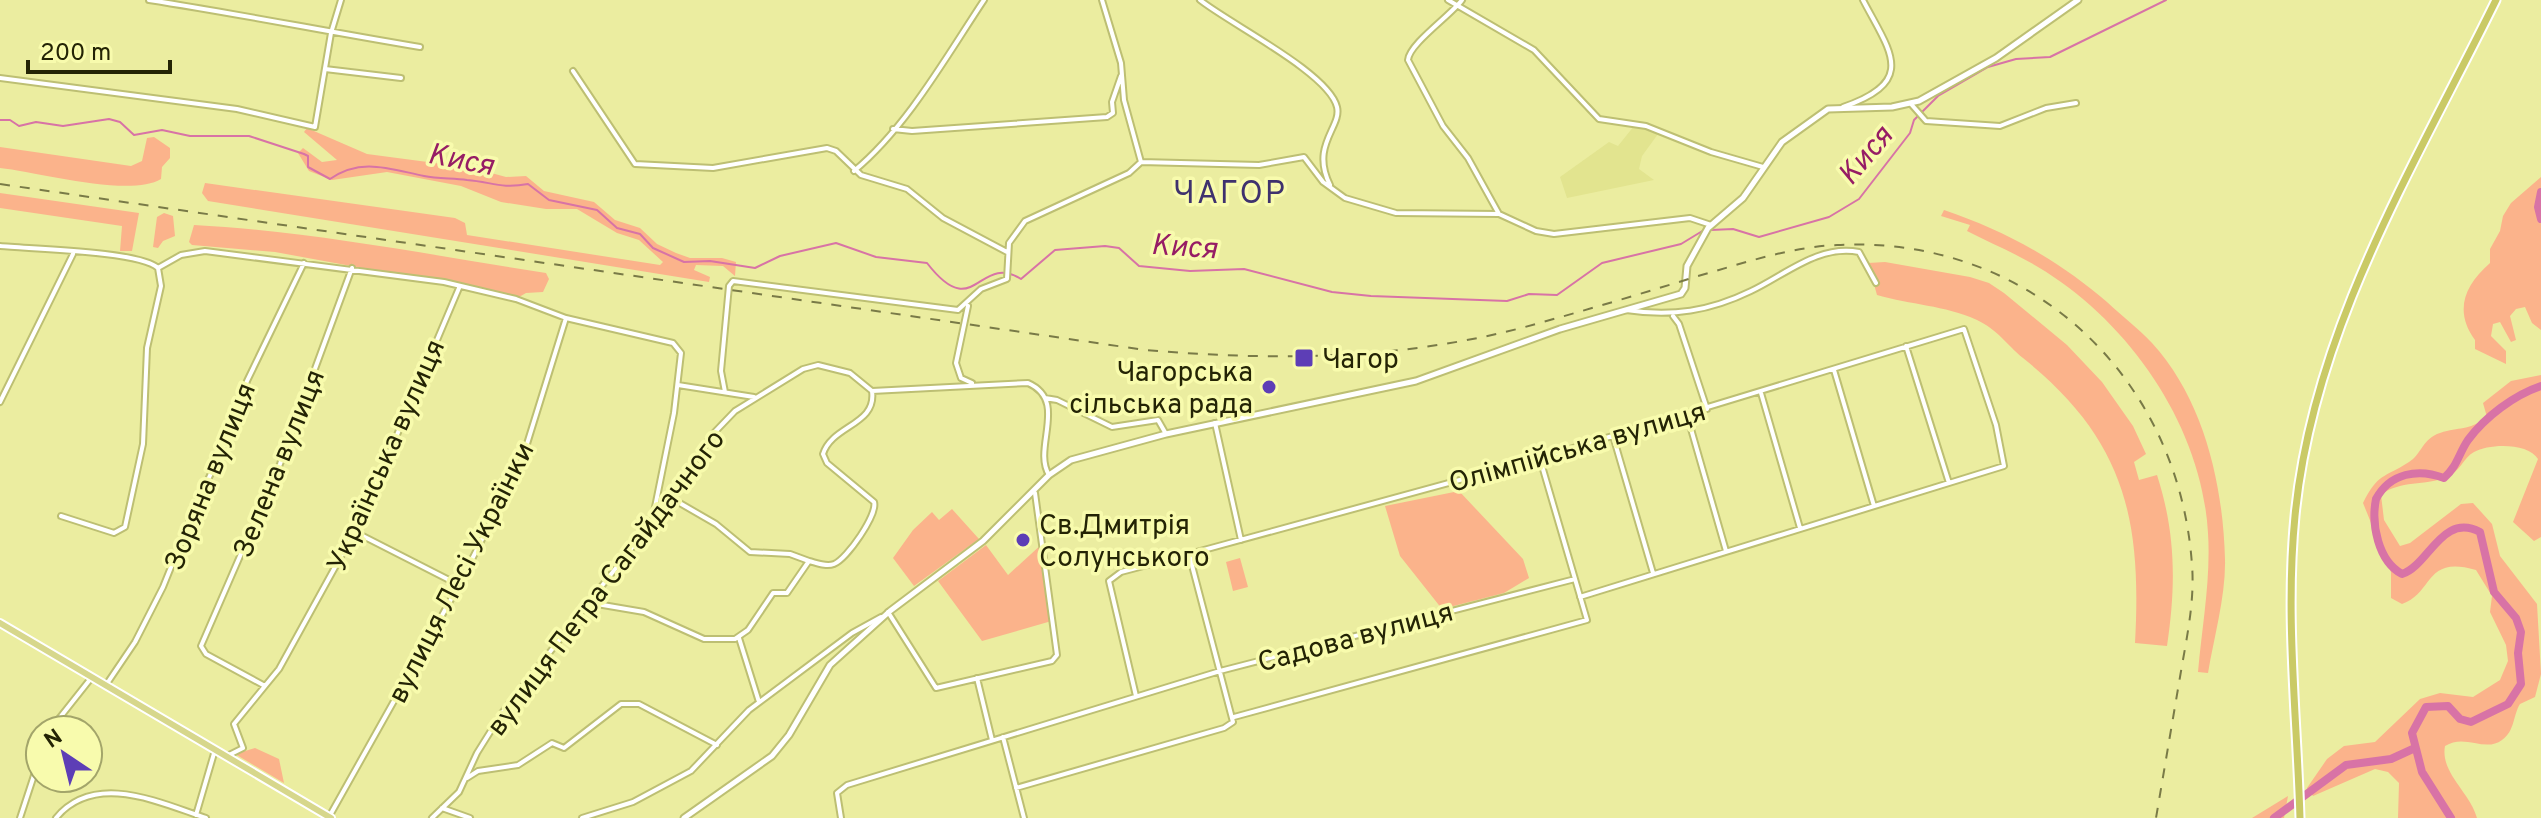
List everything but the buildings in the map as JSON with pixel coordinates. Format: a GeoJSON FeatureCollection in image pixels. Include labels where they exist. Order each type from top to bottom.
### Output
{"type":"FeatureCollection","features":[{"type":"Feature","properties":{"kind":"highway"},"geometry":{"type":"LineString","coordinates":[[2300,818],[2291,574],[2296,501],[2313,411],[2351,296],[2496,0]]}},
{"type":"Feature","properties":{"kind":"main road"},"geometry":{"type":"LineString","coordinates":[[0,623],[330,817]]}},
{"type":"Feature","properties":{"kind":"street"},"geometry":{"type":"LineString","coordinates":[[149,0],[300,23],[331,33],[420,47]]}},
{"type":"Feature","properties":{"kind":"street"},"geometry":{"type":"LineString","coordinates":[[0,78],[237,109],[315,127],[331,33],[341,0]]}},
{"type":"Feature","properties":{"kind":"street"},"geometry":{"type":"LineString","coordinates":[[854,171],[881,147],[955,49],[984,0]]}},
{"type":"Feature","properties":{"kind":"street"},"geometry":{"type":"LineString","coordinates":[[1102,0],[1121,63],[1121,76],[1141,162]]}},
{"type":"Feature","properties":{"kind":"street"},"geometry":{"type":"LineString","coordinates":[[1200,0],[1225,20],[1289,57],[1319,81],[1336,104],[1323,158],[1331,188]]}},
{"type":"Feature","properties":{"kind":"street"},"geometry":{"type":"LineString","coordinates":[[1448,0],[1534,50],[1599,119],[1646,126],[1711,152],[1763,167]]}},
{"type":"Feature","properties":{"kind":"street"},"geometry":{"type":"LineString","coordinates":[[1462,0],[1412,48],[1408,60],[1443,126],[1463,151],[1499,214]]}},
{"type":"Feature","properties":{"kind":"street"},"geometry":{"type":"LineString","coordinates":[[1839,109],[1875,91],[1892,72],[1893,56],[1863,0]]}},
{"type":"Feature","properties":{"kind":"street"},"geometry":{"type":"LineString","coordinates":[[684,818],[772,756],[789,735],[830,665],[886,614],[983,541],[1035,493],[1049,475],[1071,460],[1166,434],[1416,381],[1560,329],[1681,294],[1686,286],[1686,268],[1709,226],[1740,202],[1782,142],[1824,109],[1911,104],[1996,58],[2078,0]]}},
{"type":"Feature","properties":{"kind":"street"},"geometry":{"type":"LineString","coordinates":[[325,69],[401,78]]}},
{"type":"Feature","properties":{"kind":"street"},"geometry":{"type":"LineString","coordinates":[[573,71],[635,164],[713,168],[820,147],[836,151],[854,171],[907,189],[943,218],[1007,252]]}},
{"type":"Feature","properties":{"kind":"street"},"geometry":{"type":"LineString","coordinates":[[893,129],[912,131],[1107,117],[1113,113],[1112,102],[1121,76]]}},
{"type":"Feature","properties":{"kind":"street"},"geometry":{"type":"LineString","coordinates":[[1911,104],[1919,116],[1931,122],[2000,126],[2046,108],[2076,103]]}},
{"type":"Feature","properties":{"kind":"street"},"geometry":{"type":"LineString","coordinates":[[974,384],[961,378],[956,367],[969,303],[981,289],[1003,282],[1008,277],[1007,252],[1015,233],[1030,218],[1129,173],[1141,162],[1259,165],[1303,157],[1331,188],[1352,201],[1396,213],[1499,214],[1551,234],[1692,218],[1709,226]]}},
{"type":"Feature","properties":{"kind":"street"},"geometry":{"type":"LineString","coordinates":[[0,246],[124,256],[150,262],[158,268],[161,286],[147,348],[143,444],[125,527],[114,533],[61,516]]}},
{"type":"Feature","properties":{"kind":"street"},"geometry":{"type":"LineString","coordinates":[[158,268],[181,255],[205,251],[352,268],[423,282],[444,282],[516,299],[566,318],[673,343],[681,353],[674,413],[651,521]]}},
{"type":"Feature","properties":{"kind":"street"},"geometry":{"type":"LineString","coordinates":[[1624,310],[1670,315],[1746,293],[1804,262],[1833,253],[1858,251],[1876,283]]}},
{"type":"Feature","properties":{"kind":"street"},"geometry":{"type":"LineString","coordinates":[[0,402],[73,254]]}},
{"type":"Feature","properties":{"kind":"street","name":"Зоряна вулиця"},"geometry":{"type":"LineString","coordinates":[[106,685],[135,642],[163,587],[196,505],[231,431],[249,377],[304,263]]}},
{"type":"Feature","properties":{"kind":"street","name":"Зелена вулиця"},"geometry":{"type":"LineString","coordinates":[[265,686],[207,654],[202,644],[280,464],[352,268]]}},
{"type":"Feature","properties":{"kind":"street"},"geometry":{"type":"LineString","coordinates":[[725,392],[722,352],[729,286],[734,280],[950,310],[969,303]]}},
{"type":"Feature","properties":{"kind":"street","name":"Українська вулиця"},"geometry":{"type":"LineString","coordinates":[[226,756],[243,748],[234,724],[279,669],[355,532],[459,288]]}},
{"type":"Feature","properties":{"kind":"street"},"geometry":{"type":"LineString","coordinates":[[1670,315],[1679,324],[1707,409]]}},
{"type":"Feature","properties":{"kind":"street","name":"вулиця Лесі Українки"},"geometry":{"type":"LineString","coordinates":[[330,817],[459,585],[526,450],[566,318]]}},
{"type":"Feature","properties":{"kind":"street","name":"Олімпійська вулиця"},"geometry":{"type":"LineString","coordinates":[[1137,697],[1109,581],[1121,572],[1540,458],[1761,393],[1962,328],[1983,384],[2005,466],[1949,483]]}},
{"type":"Feature","properties":{"kind":"street"},"geometry":{"type":"LineString","coordinates":[[1580,597],[1949,483],[1906,346]]}},
{"type":"Feature","properties":{"kind":"street","name":"вулиця Петра Сагайдачного"},"geometry":{"type":"LineString","coordinates":[[432,818],[459,792],[477,753],[502,713],[671,498],[711,436],[754,397],[803,369],[818,365],[850,373],[872,391]]}},
{"type":"Feature","properties":{"kind":"street"},"geometry":{"type":"LineString","coordinates":[[1834,370],[1874,506]]}},
{"type":"Feature","properties":{"kind":"street"},"geometry":{"type":"LineString","coordinates":[[671,498],[716,524],[750,552],[790,554],[828,565],[840,561],[875,513],[874,502],[827,463],[823,454],[835,433],[864,417],[872,402],[872,391],[974,384],[1028,383],[1037,387],[1045,398],[1049,420],[1044,464],[1049,475]]}},
{"type":"Feature","properties":{"kind":"street"},"geometry":{"type":"LineString","coordinates":[[677,385],[754,397]]}},
{"type":"Feature","properties":{"kind":"street"},"geometry":{"type":"LineString","coordinates":[[1761,393],[1800,528]]}},
{"type":"Feature","properties":{"kind":"street"},"geometry":{"type":"LineString","coordinates":[[1045,398],[1057,400],[1112,427],[1158,420],[1166,434]]}},
{"type":"Feature","properties":{"kind":"street"},"geometry":{"type":"LineString","coordinates":[[1687,415],[1726,551]]}},
{"type":"Feature","properties":{"kind":"street"},"geometry":{"type":"LineString","coordinates":[[1215,423],[1241,540]]}},
{"type":"Feature","properties":{"kind":"street"},"geometry":{"type":"LineString","coordinates":[[1613,436],[1653,573]]}},
{"type":"Feature","properties":{"kind":"street"},"geometry":{"type":"LineString","coordinates":[[1234,717],[1587,620],[1540,458]]}},
{"type":"Feature","properties":{"kind":"street"},"geometry":{"type":"LineString","coordinates":[[886,614],[936,688],[1052,661],[1057,655],[1035,493]]}},
{"type":"Feature","properties":{"kind":"street"},"geometry":{"type":"LineString","coordinates":[[355,532],[459,585]]}},
{"type":"Feature","properties":{"kind":"street"},"geometry":{"type":"LineString","coordinates":[[1016,788],[1233,723],[1234,717],[1189,554]]}},
{"type":"Feature","properties":{"kind":"street"},"geometry":{"type":"LineString","coordinates":[[591,603],[644,612],[706,639],[739,638],[773,593],[788,593],[809,561]]}},
{"type":"Feature","properties":{"kind":"street","name":"Садова вулиця"},"geometry":{"type":"LineString","coordinates":[[841,818],[837,796],[844,786],[1220,671],[1575,579]]}},
{"type":"Feature","properties":{"kind":"street"},"geometry":{"type":"LineString","coordinates":[[582,818],[633,802],[691,771],[759,702],[852,633],[886,614]]}},
{"type":"Feature","properties":{"kind":"street"},"geometry":{"type":"LineString","coordinates":[[739,638],[759,702]]}},
{"type":"Feature","properties":{"kind":"street"},"geometry":{"type":"LineString","coordinates":[[63,714],[92,677]]}},
{"type":"Feature","properties":{"kind":"street"},"geometry":{"type":"LineString","coordinates":[[977,678],[992,740]]}},
{"type":"Feature","properties":{"kind":"street"},"geometry":{"type":"LineString","coordinates":[[466,778],[478,771],[518,765],[552,743],[564,748],[621,704],[639,704],[717,745]]}},
{"type":"Feature","properties":{"kind":"street"},"geometry":{"type":"LineString","coordinates":[[1003,737],[1024,818]]}},
{"type":"Feature","properties":{"kind":"street"},"geometry":{"type":"LineString","coordinates":[[196,815],[215,750]]}},
{"type":"Feature","properties":{"kind":"street"},"geometry":{"type":"LineString","coordinates":[[57,818],[70,806],[109,791],[206,818]]}},
{"type":"Feature","properties":{"kind":"street"},"geometry":{"type":"LineString","coordinates":[[20,818],[28,794]]}},
{"type":"Feature","properties":{"kind":"street"},"geometry":{"type":"LineString","coordinates":[[442,808],[470,818]]}},
{"type":"Feature","properties":{"kind":"shaded area"},"geometry":{"type":"Polygon","coordinates":[[[1634,126],[1658,134],[1642,156],[1639,169],[1654,180],[1567,198],[1560,177],[1609,142],[1618,146],[1634,126]]]}},
{"type":"Feature","properties":{"kind":"shaded area"},"geometry":{"type":"Polygon","coordinates":[[[307,128],[367,154],[473,168],[506,177],[526,176],[544,191],[594,202],[615,220],[640,228],[657,244],[676,253],[690,258],[722,258],[736,262],[735,276],[723,266],[696,265],[694,270],[710,277],[709,282],[208,201],[202,193],[205,183],[455,218],[465,223],[467,235],[660,265],[663,262],[639,240],[617,233],[577,209],[546,209],[501,202],[461,186],[387,172],[332,180],[309,171],[298,153],[303,148],[322,162],[337,160],[304,132],[307,128]]]}},
{"type":"Feature","properties":{"kind":"shaded area"},"geometry":{"type":"Polygon","coordinates":[[[154,137],[170,148],[170,158],[162,167],[161,179],[147,184],[106,185],[0,168],[0,147],[131,166],[142,161],[147,138],[154,137]]]}},
{"type":"Feature","properties":{"kind":"shaded area"},"geometry":{"type":"Polygon","coordinates":[[[2541,177],[2541,330],[2532,323],[2525,307],[2516,309],[2510,316],[2516,340],[2511,342],[2500,322],[2493,324],[2491,336],[2506,351],[2506,364],[2475,349],[2475,340],[2465,319],[2465,299],[2474,281],[2490,263],[2490,249],[2511,203],[2541,177]]]}},
{"type":"Feature","properties":{"kind":"shaded area"},"geometry":{"type":"Polygon","coordinates":[[[0,193],[139,213],[132,251],[120,251],[122,226],[0,208],[0,193]]]}},
{"type":"Feature","properties":{"kind":"shaded area"},"geometry":{"type":"Polygon","coordinates":[[[1944,210],[1989,227],[2070,273],[2152,343],[2185,390],[2215,473],[2223,531],[2224,587],[2208,673],[2198,672],[2207,585],[2208,533],[2203,493],[2192,454],[2176,416],[2155,380],[2102,316],[2038,267],[1967,231],[1970,225],[1941,216],[1944,210]]]}},
{"type":"Feature","properties":{"kind":"shaded area"},"geometry":{"type":"Polygon","coordinates":[[[164,213],[173,216],[175,236],[163,241],[158,248],[153,247],[157,217],[164,213]]]}},
{"type":"Feature","properties":{"kind":"shaded area"},"geometry":{"type":"Polygon","coordinates":[[[194,225],[282,232],[370,244],[546,273],[549,279],[543,292],[526,293],[519,297],[444,279],[422,279],[275,252],[192,245],[189,242],[194,225]]]}},
{"type":"Feature","properties":{"kind":"shaded area"},"geometry":{"type":"Polygon","coordinates":[[[1885,262],[1989,283],[2067,345],[2102,382],[2133,426],[2146,454],[2134,462],[2139,480],[2157,475],[2163,497],[2172,560],[2172,602],[2167,646],[2135,643],[2135,557],[2129,519],[2120,484],[2105,451],[2084,419],[2057,388],[1984,324],[1952,311],[1877,295],[1868,263],[1885,262]]]}},
{"type":"Feature","properties":{"kind":"shaded area"},"geometry":{"type":"Polygon","coordinates":[[[2541,375],[2541,537],[2534,541],[2513,522],[2538,459],[2518,447],[2481,449],[2447,477],[2396,487],[2381,495],[2384,520],[2400,546],[2410,543],[2461,504],[2473,503],[2492,524],[2500,556],[2537,604],[2541,674],[2535,697],[2520,704],[2509,732],[2502,740],[2489,745],[2460,741],[2445,746],[2451,774],[2477,818],[2398,818],[2399,783],[2388,772],[2375,769],[2313,796],[2307,788],[2327,759],[2344,746],[2375,742],[2420,699],[2440,693],[2473,697],[2500,680],[2508,661],[2506,645],[2490,612],[2492,596],[2476,570],[2447,567],[2438,571],[2412,599],[2402,604],[2391,598],[2391,572],[2363,503],[2382,477],[2413,459],[2434,435],[2480,422],[2487,417],[2483,403],[2511,381],[2541,375]]]}},
{"type":"Feature","properties":{"kind":"shaded area"},"geometry":{"type":"Polygon","coordinates":[[[1459,491],[1523,559],[1529,578],[1504,593],[1442,609],[1400,556],[1385,506],[1459,491]]]}},
{"type":"Feature","properties":{"kind":"shaded area"},"geometry":{"type":"Polygon","coordinates":[[[952,509],[979,539],[914,586],[893,558],[913,530],[932,512],[939,520],[952,509]]]}},
{"type":"Feature","properties":{"kind":"shaded area"},"geometry":{"type":"Polygon","coordinates":[[[1043,543],[1055,620],[982,641],[938,581],[986,545],[1008,575],[1043,543]]]}},
{"type":"Feature","properties":{"kind":"shaded area"},"geometry":{"type":"Polygon","coordinates":[[[1240,558],[1248,587],[1233,591],[1226,562],[1240,558]]]}},
{"type":"Feature","properties":{"kind":"shaded area"},"geometry":{"type":"Polygon","coordinates":[[[255,748],[279,759],[284,783],[235,754],[255,748]]]}},
{"type":"Feature","properties":{"kind":"shaded area"},"geometry":{"type":"Polygon","coordinates":[[[2288,796],[2284,818],[2252,818],[2288,796]]]}},
{"type":"Feature","properties":{"kind":"waterway","name":"Кися"},"geometry":{"type":"LineString","coordinates":[[1711,230],[1733,229],[1759,237],[1829,217],[1859,199],[1910,133],[1914,120],[1938,96],[1988,67],[2016,59],[2050,57],[2166,0]]}},
{"type":"Feature","properties":{"kind":"waterway","name":"Кися"},"geometry":{"type":"LineString","coordinates":[[0,120],[10,120],[19,126],[36,122],[63,126],[109,119],[120,122],[134,135],[162,130],[190,136],[249,136],[308,156],[308,167],[330,179],[353,168],[376,167],[435,178],[503,185],[528,184],[549,200],[597,210],[617,228],[640,234],[653,248],[684,262],[710,261],[755,268],[780,256],[836,243],[876,257],[927,263],[943,280],[956,288],[966,288],[995,274],[1007,273],[1021,279],[1055,250],[1105,246],[1119,248],[1139,266],[1190,271],[1244,269],[1332,292],[1371,296],[1507,301],[1529,294],[1557,295],[1602,263],[1681,244],[1704,230]]}},
{"type":"Feature","properties":{"kind":"waterway"},"geometry":{"type":"LineString","coordinates":[[2541,192],[2538,207],[2541,219]]}},
{"type":"Feature","properties":{"kind":"waterway"},"geometry":{"type":"LineString","coordinates":[[2451,818],[2422,772],[2412,733],[2426,707],[2448,706],[2460,719],[2471,722],[2508,704],[2521,684],[2518,653],[2521,632],[2516,618],[2494,592],[2480,532],[2467,528],[2446,534],[2412,569],[2402,574],[2387,560],[2378,541],[2376,499],[2389,483],[2406,475],[2424,473],[2444,478],[2468,440],[2483,423],[2511,401],[2541,386]]}},
{"type":"Feature","properties":{"kind":"waterway"},"geometry":{"type":"LineString","coordinates":[[2274,818],[2346,765],[2391,759],[2415,748]]}},
{"type":"Feature","properties":{"kind":"railway"},"geometry":{"type":"LineString","coordinates":[[0,184],[1145,350],[1241,356],[1384,352],[1478,338],[1750,261],[1819,246],[1907,248],[1972,264],[2030,292],[2082,330],[2125,378],[2158,434],[2181,497],[2192,565],[2192,593],[2156,818]]}},
{"type":"Feature","properties":{"kind":"place","name":"Чагор"},"geometry":{"type":"Point","coordinates":[1304,358]}},
{"type":"Feature","properties":{"kind":"place","name":"Чагорська сільська рада"},"geometry":{"type":"Point","coordinates":[1269,387]}},
{"type":"Feature","properties":{"kind":"place","name":"Св.Дмитрія Солунського"},"geometry":{"type":"Point","coordinates":[1023,540]}},
{"type":"Feature","properties":{"kind":"district","name":"ЧАГОР"},"geometry":{"type":"Point","coordinates":[1230,192]}}]}
